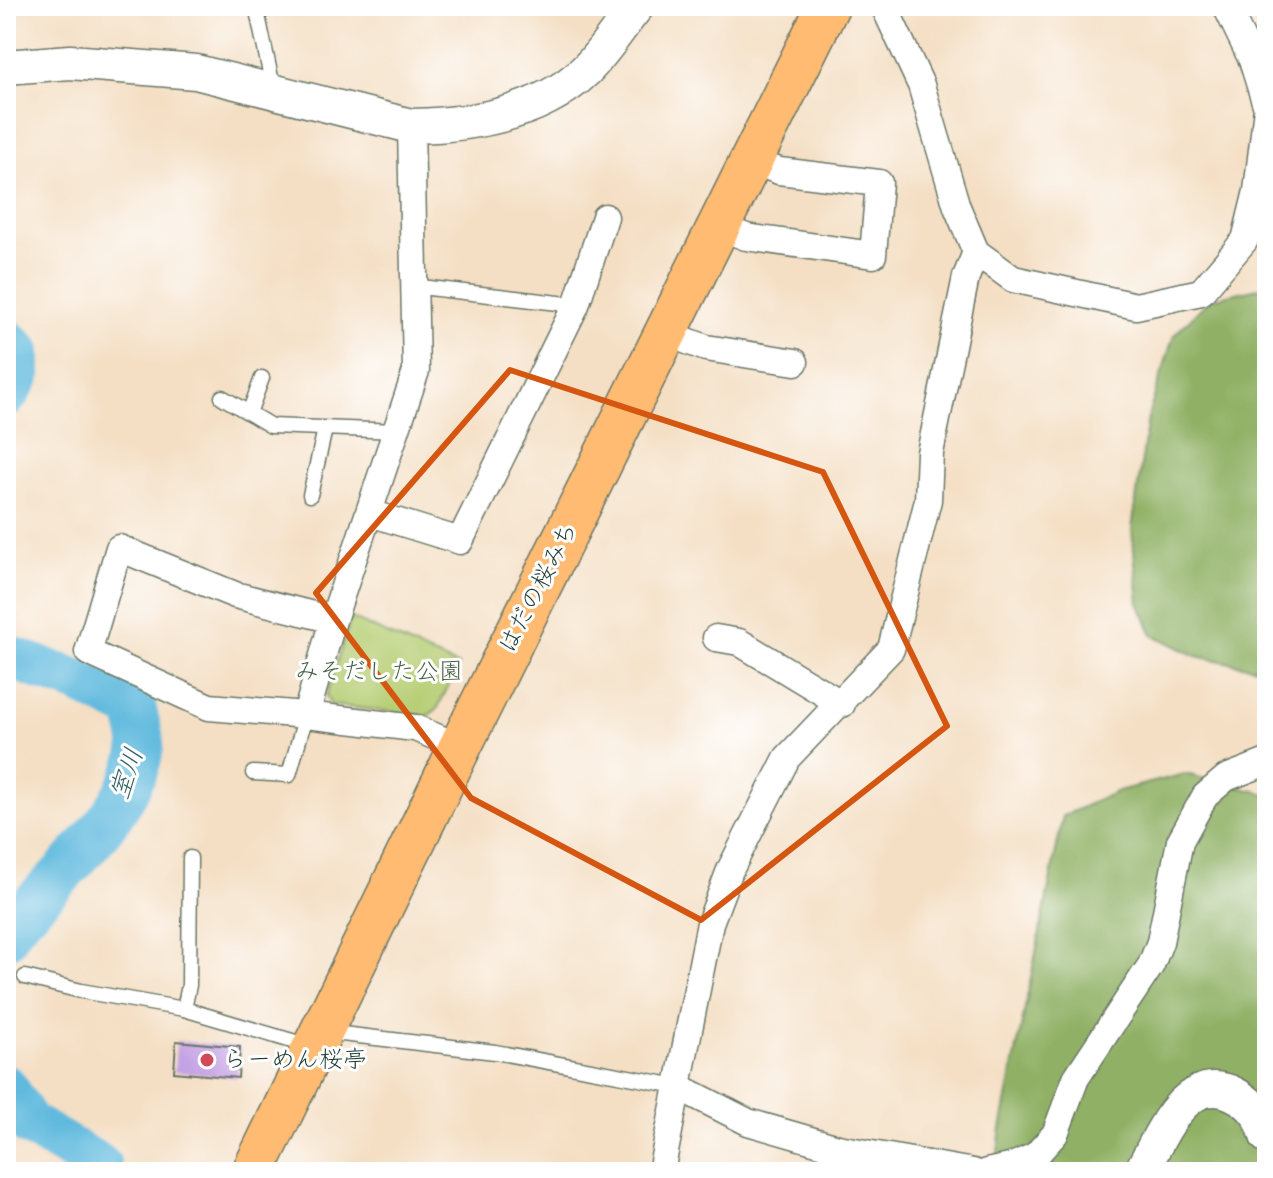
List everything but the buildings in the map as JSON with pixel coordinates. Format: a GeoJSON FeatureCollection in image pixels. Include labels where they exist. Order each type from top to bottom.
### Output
{"type":"FeatureCollection","features":[{"type":"Feature","properties":{"kind":"main road","name":"はだの桜みち"},"geometry":{"type":"LineString","coordinates":[[253,1172],[828,6]]}},
{"type":"Feature","properties":{"kind":"street"},"geometry":{"type":"LineString","coordinates":[[6,67],[70,62],[196,72],[411,126],[443,126],[487,120],[528,106],[561,89],[586,70],[637,6]]}},
{"type":"Feature","properties":{"kind":"street"},"geometry":{"type":"LineString","coordinates":[[884,6],[921,85],[957,207],[976,252],[1013,279],[1136,306],[1201,292],[1245,240],[1257,191],[1267,108],[1252,60],[1226,6]]}},
{"type":"Feature","properties":{"kind":"street"},"geometry":{"type":"LineString","coordinates":[[306,715],[333,620],[416,371],[411,126]]}},
{"type":"Feature","properties":{"kind":"street"},"geometry":{"type":"LineString","coordinates":[[720,227],[746,237],[873,255],[879,183],[779,171],[751,161]]}},
{"type":"Feature","properties":{"kind":"street"},"geometry":{"type":"LineString","coordinates":[[370,513],[460,541],[576,305],[605,217]]}},
{"type":"Feature","properties":{"kind":"street"},"geometry":{"type":"LineString","coordinates":[[661,1172],[710,923],[730,870],[787,758],[842,704],[891,649],[928,500],[930,453],[966,277],[976,252]]}},
{"type":"Feature","properties":{"kind":"street"},"geometry":{"type":"LineString","coordinates":[[666,333],[706,348],[795,362]]}},
{"type":"Feature","properties":{"kind":"street"},"geometry":{"type":"LineString","coordinates":[[333,620],[235,595],[119,548],[88,652],[209,707],[415,728],[460,747]]}},
{"type":"Feature","properties":{"kind":"street"},"geometry":{"type":"LineString","coordinates":[[734,635],[842,704]]}},
{"type":"Feature","properties":{"kind":"street"},"geometry":{"type":"LineString","coordinates":[[987,1172],[1010,1167],[1035,1156],[1055,1134],[1076,1078],[1151,965],[1160,942],[1180,841],[1205,796],[1226,778],[1267,762]]}},
{"type":"Feature","properties":{"kind":"street"},"geometry":{"type":"LineString","coordinates":[[677,1086],[748,1122],[838,1148],[973,1172]]}},
{"type":"Feature","properties":{"kind":"street"},"geometry":{"type":"LineString","coordinates":[[1141,1172],[1176,1110],[1189,1096],[1206,1089],[1225,1090],[1245,1100],[1255,1109],[1267,1136]]}},
{"type":"Feature","properties":{"kind":"lane"},"geometry":{"type":"LineString","coordinates":[[256,6],[274,92]]}},
{"type":"Feature","properties":{"kind":"lane"},"geometry":{"type":"LineString","coordinates":[[412,286],[576,305]]}},
{"type":"Feature","properties":{"kind":"lane"},"geometry":{"type":"LineString","coordinates":[[249,413],[262,378]]}},
{"type":"Feature","properties":{"kind":"lane"},"geometry":{"type":"LineString","coordinates":[[222,397],[271,426],[397,431]]}},
{"type":"Feature","properties":{"kind":"lane"},"geometry":{"type":"LineString","coordinates":[[310,495],[325,429]]}},
{"type":"Feature","properties":{"kind":"lane"},"geometry":{"type":"LineString","coordinates":[[253,773],[289,775],[306,715]]}},
{"type":"Feature","properties":{"kind":"lane"},"geometry":{"type":"LineString","coordinates":[[184,1009],[189,985],[190,858]]}},
{"type":"Feature","properties":{"kind":"lane"},"geometry":{"type":"LineString","coordinates":[[25,977],[317,1040],[495,1052],[677,1086]]}},
{"type":"Feature","properties":{"kind":"highlighted area"},"geometry":{"type":"Polygon","coordinates":[[[510,370],[823,472],[947,726],[701,920],[471,798],[316,593],[510,370]]]}},
{"type":"Feature","properties":{"kind":"green space"},"geometry":{"type":"Polygon","coordinates":[[[1267,286],[1267,670],[1196,656],[1153,635],[1139,603],[1132,529],[1148,417],[1174,335],[1210,299],[1267,286]]]}},
{"type":"Feature","properties":{"kind":"green space","name":"みそだした公園"},"geometry":{"type":"Polygon","coordinates":[[[351,618],[458,666],[437,709],[427,716],[331,705],[326,696],[351,618]]]}},
{"type":"Feature","properties":{"kind":"green space"},"geometry":{"type":"Polygon","coordinates":[[[1185,774],[1267,794],[1267,1172],[996,1172],[1000,1134],[1063,816],[1118,791],[1185,774]]]}},
{"type":"Feature","properties":{"kind":"waterway","name":"室川"},"geometry":{"type":"LineString","coordinates":[[6,340],[19,352],[19,375],[6,395]]}},
{"type":"Feature","properties":{"kind":"waterway","name":"室川"},"geometry":{"type":"LineString","coordinates":[[6,656],[77,681],[135,710],[142,743],[136,772],[108,820],[11,927],[6,937]]}},
{"type":"Feature","properties":{"kind":"waterway","name":"室川"},"geometry":{"type":"LineString","coordinates":[[6,1087],[29,1124],[100,1166],[99,1172]]}},
{"type":"Feature","properties":{"kind":"place","name":"らーめん桜亭"},"geometry":{"type":"Point","coordinates":[207,1060]}}]}
